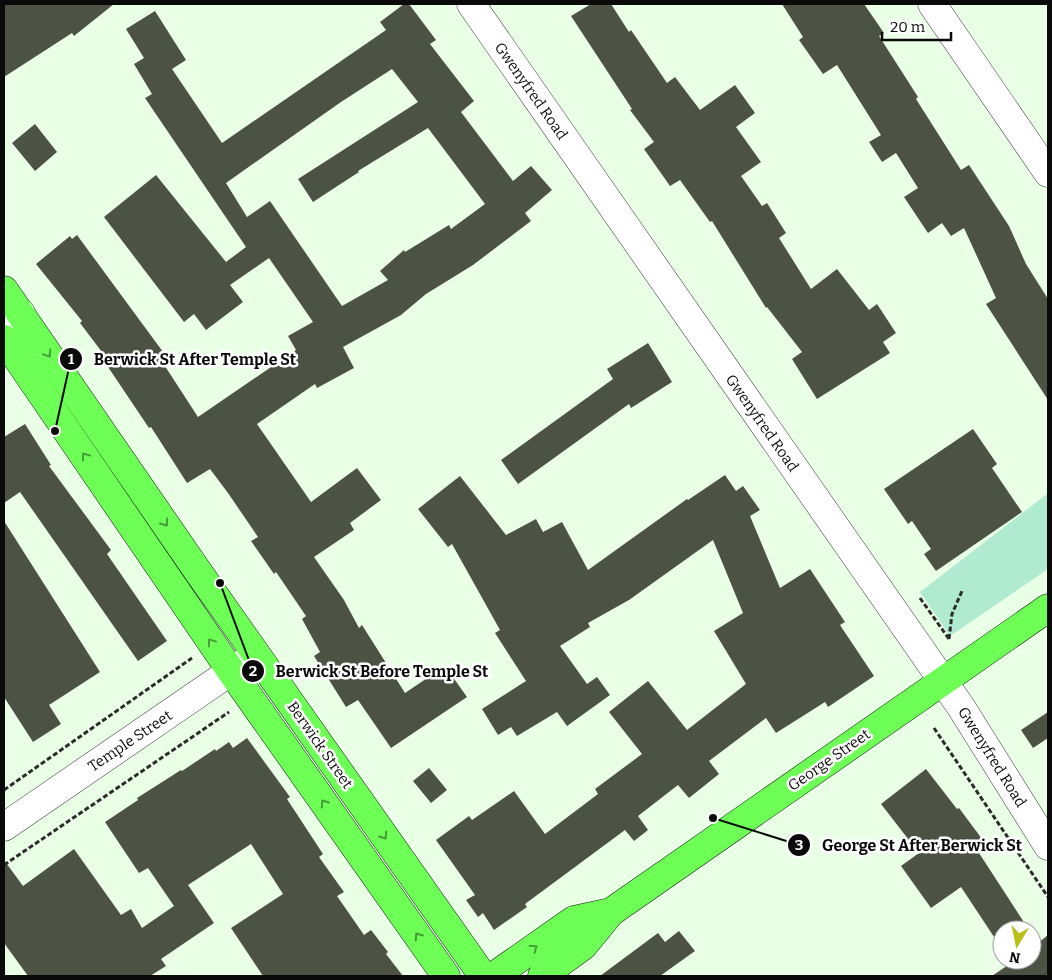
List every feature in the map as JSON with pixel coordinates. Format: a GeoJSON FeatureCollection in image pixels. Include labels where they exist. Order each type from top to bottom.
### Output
{"type":"FeatureCollection","features":[{"type":"Feature","properties":{"kind":"main road","name":"Berwick Street"},"geometry":{"type":"LineString","coordinates":[[4,290],[12,319],[256,654],[483,976]]}},
{"type":"Feature","properties":{"kind":"main road","name":"Berwick Street"},"geometry":{"type":"LineString","coordinates":[[4,339],[231,671],[446,976]]}},
{"type":"Feature","properties":{"kind":"main road","name":"George Street"},"geometry":{"type":"LineString","coordinates":[[542,976],[584,946],[611,912],[1048,608]]}},
{"type":"Feature","properties":{"kind":"main road","name":"George Street"},"geometry":{"type":"LineString","coordinates":[[494,976],[574,920],[611,912]]}},
{"type":"Feature","properties":{"kind":"street","name":"Gwenyfred Road"},"geometry":{"type":"LineString","coordinates":[[471,4],[961,707],[1048,846]]}},
{"type":"Feature","properties":{"kind":"street"},"geometry":{"type":"LineString","coordinates":[[932,4],[1048,174]]}},
{"type":"Feature","properties":{"kind":"street","name":"Temple Street"},"geometry":{"type":"LineString","coordinates":[[4,828],[256,654]]}},
{"type":"Feature","properties":{"kind":"path"},"geometry":{"type":"LineString","coordinates":[[920,598],[949,639],[952,614],[962,591]]}},
{"type":"Feature","properties":{"kind":"path"},"geometry":{"type":"LineString","coordinates":[[4,790],[192,658],[193,651]]}},
{"type":"Feature","properties":{"kind":"path"},"geometry":{"type":"LineString","coordinates":[[4,864],[231,710]]}},
{"type":"Feature","properties":{"kind":"path"},"geometry":{"type":"LineString","coordinates":[[934,728],[1048,897]]}},
{"type":"Feature","properties":{"kind":"green space"},"geometry":{"type":"Polygon","coordinates":[[[1047,494],[1048,569],[950,636],[920,592],[1047,494]]]}},
{"type":"Feature","properties":{"kind":"building"},"geometry":{"type":"Polygon","coordinates":[[[4,4],[114,4],[74,36],[72,33],[4,77],[4,4]]]}},
{"type":"Feature","properties":{"kind":"building"},"geometry":{"type":"Polygon","coordinates":[[[404,4],[409,4],[436,40],[430,44],[474,101],[461,112],[513,181],[531,166],[552,190],[525,213],[531,221],[473,265],[426,294],[401,315],[343,347],[354,368],[317,388],[315,384],[257,424],[311,502],[357,468],[381,500],[350,523],[354,530],[314,557],[344,600],[359,628],[362,625],[405,693],[445,666],[467,697],[391,748],[358,700],[346,707],[314,656],[320,652],[302,619],[306,616],[276,572],[274,574],[251,541],[258,537],[228,493],[210,469],[187,483],[151,427],[149,428],[102,358],[105,356],[80,323],[82,321],[36,264],[70,236],[72,239],[77,235],[166,356],[161,360],[198,417],[296,350],[288,336],[313,322],[269,258],[230,285],[243,302],[206,330],[194,314],[184,322],[104,217],[156,175],[226,262],[246,247],[145,98],[152,94],[134,64],[144,58],[126,29],[155,11],[186,60],[172,69],[222,143],[386,30],[380,22],[404,4]],[[392,69],[341,102],[226,183],[247,217],[270,201],[342,306],[388,280],[380,271],[404,250],[405,252],[449,225],[451,229],[485,204],[428,128],[358,171],[313,202],[298,179],[418,102],[392,69]]]}},
{"type":"Feature","properties":{"kind":"building"},"geometry":{"type":"Polygon","coordinates":[[[591,4],[611,4],[629,32],[631,30],[667,83],[675,77],[700,110],[735,85],[755,113],[736,127],[761,162],[741,176],[762,206],[767,203],[786,233],[779,238],[811,289],[837,269],[869,310],[877,304],[896,333],[883,342],[890,353],[817,399],[792,359],[802,352],[766,308],[712,221],[710,222],[680,180],[670,186],[644,149],[654,142],[630,110],[632,109],[571,16],[591,4]]]}},
{"type":"Feature","properties":{"kind":"building"},"geometry":{"type":"Polygon","coordinates":[[[782,4],[864,4],[884,33],[879,36],[918,97],[916,99],[961,170],[969,165],[1009,226],[1026,264],[1048,299],[1048,400],[986,304],[996,298],[964,228],[951,236],[942,223],[928,233],[904,197],[918,188],[896,153],[882,162],[869,142],[881,135],[837,65],[823,74],[799,40],[803,37],[782,4]]]}},
{"type":"Feature","properties":{"kind":"building"},"geometry":{"type":"Polygon","coordinates":[[[35,124],[57,152],[35,171],[12,143],[35,124]]]}},
{"type":"Feature","properties":{"kind":"building"},"geometry":{"type":"Polygon","coordinates":[[[648,343],[672,382],[631,408],[629,404],[518,484],[501,460],[613,379],[607,369],[648,343]]]}},
{"type":"Feature","properties":{"kind":"building"},"geometry":{"type":"Polygon","coordinates":[[[25,424],[51,465],[49,466],[111,550],[107,554],[167,641],[138,661],[20,492],[4,503],[4,437],[25,424]]]}},
{"type":"Feature","properties":{"kind":"building"},"geometry":{"type":"Polygon","coordinates":[[[973,429],[997,464],[992,468],[1022,512],[936,571],[924,554],[931,549],[912,521],[908,524],[884,489],[973,429]]]}},
{"type":"Feature","properties":{"kind":"building"},"geometry":{"type":"Polygon","coordinates":[[[725,475],[736,491],[743,486],[760,510],[750,516],[780,588],[810,569],[845,622],[840,625],[874,676],[828,707],[825,702],[776,733],[766,718],[709,761],[719,774],[689,798],[678,785],[638,816],[648,830],[634,841],[625,830],[525,904],[527,907],[494,930],[483,913],[478,917],[466,900],[475,895],[436,840],[469,816],[472,820],[514,791],[545,834],[598,794],[595,789],[642,754],[609,712],[648,681],[687,730],[746,684],[714,631],[743,613],[713,540],[629,600],[588,623],[590,627],[560,646],[587,684],[597,677],[610,695],[567,726],[557,712],[517,736],[511,727],[498,735],[482,709],[526,681],[495,633],[500,630],[452,544],[448,547],[418,509],[460,476],[506,535],[536,519],[543,532],[562,522],[588,570],[687,499],[725,475]]]}},
{"type":"Feature","properties":{"kind":"building"},"geometry":{"type":"Polygon","coordinates":[[[4,521],[100,672],[49,705],[61,724],[33,742],[4,697],[4,521]]]}},
{"type":"Feature","properties":{"kind":"building"},"geometry":{"type":"Polygon","coordinates":[[[1048,712],[1048,738],[1033,748],[1021,730],[1048,712]]]}},
{"type":"Feature","properties":{"kind":"building"},"geometry":{"type":"Polygon","coordinates":[[[247,738],[290,797],[287,799],[323,854],[319,857],[344,892],[337,896],[364,935],[371,930],[403,976],[263,976],[231,928],[283,894],[251,844],[188,885],[214,923],[161,959],[166,966],[150,976],[28,976],[4,943],[4,860],[23,886],[74,849],[121,915],[131,909],[142,928],[174,906],[148,868],[139,873],[105,822],[138,800],[137,798],[215,749],[216,751],[229,742],[233,748],[247,738]]]}},
{"type":"Feature","properties":{"kind":"building"},"geometry":{"type":"Polygon","coordinates":[[[429,768],[447,790],[431,803],[413,781],[429,768]]]}},
{"type":"Feature","properties":{"kind":"building"},"geometry":{"type":"Polygon","coordinates":[[[926,769],[957,809],[959,808],[988,847],[979,853],[1023,920],[992,920],[992,934],[961,887],[931,908],[901,866],[919,853],[881,804],[926,769]]]}},
{"type":"Feature","properties":{"kind":"building"},"geometry":{"type":"Polygon","coordinates":[[[679,931],[695,951],[660,976],[600,976],[658,933],[665,942],[679,931]]]}},
{"type":"Feature","properties":{"kind":"building"},"geometry":{"type":"Polygon","coordinates":[[[1048,935],[1048,976],[992,976],[1001,970],[1042,970],[1042,940],[1048,935]]]}},
{"type":"Feature","properties":{"kind":"place","name":"Berwick St After Temple St"},"geometry":{"type":"Point","coordinates":[55,431]}},
{"type":"Feature","properties":{"kind":"place","name":"Berwick St Before Temple St"},"geometry":{"type":"Point","coordinates":[220,583]}},
{"type":"Feature","properties":{"kind":"place","name":"George St After Berwick St"},"geometry":{"type":"Point","coordinates":[713,818]}}]}
